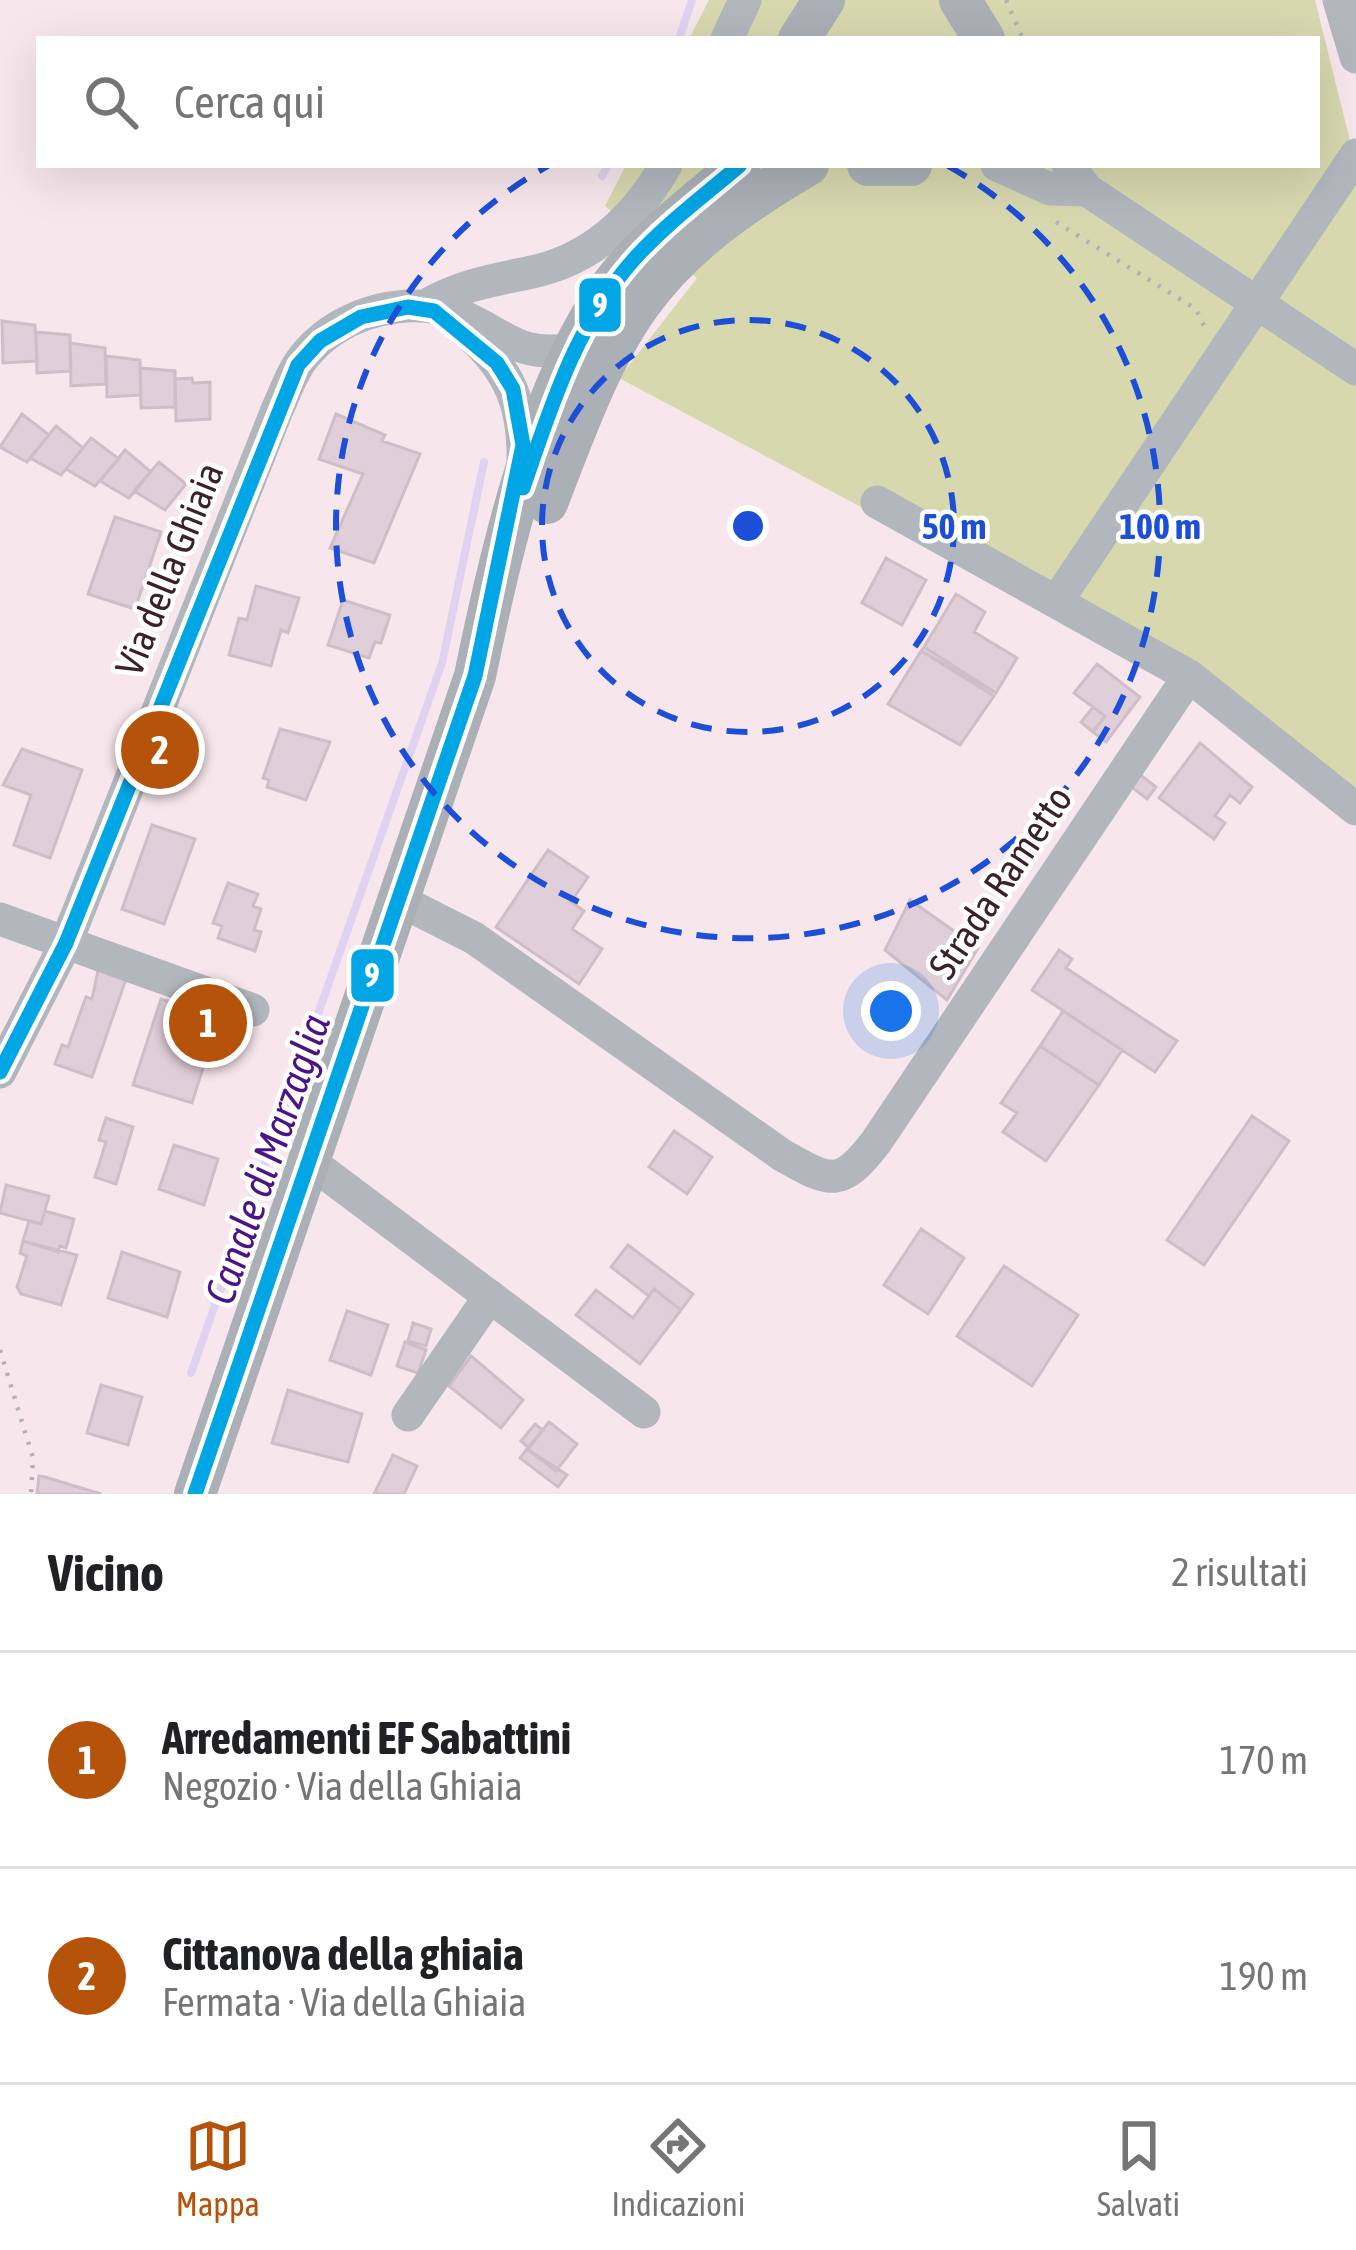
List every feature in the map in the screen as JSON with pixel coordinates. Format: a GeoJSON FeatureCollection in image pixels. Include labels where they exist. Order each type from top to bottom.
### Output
{"type":"FeatureCollection","features":[{"type":"Feature","properties":{"kind":"main road"},"geometry":{"type":"LineString","coordinates":[[801,36],[824,0]]}},
{"type":"Feature","properties":{"kind":"main road"},"geometry":{"type":"LineString","coordinates":[[960,0],[982,36]]}},
{"type":"Feature","properties":{"kind":"main road"},"geometry":{"type":"LineString","coordinates":[[195,1494],[305,1158],[475,676],[498,564],[575,349],[590,319],[637,256],[737,168]]}},
{"type":"Feature","properties":{"kind":"main road"},"geometry":{"type":"LineString","coordinates":[[475,676],[502,626],[597,373],[619,331],[678,256],[757,195],[803,168]]}},
{"type":"Feature","properties":{"kind":"street"},"geometry":{"type":"LineString","coordinates":[[728,36],[745,0]]}},
{"type":"Feature","properties":{"kind":"street"},"geometry":{"type":"LineString","coordinates":[[1339,0],[1356,57]]}},
{"type":"Feature","properties":{"kind":"street"},"geometry":{"type":"LineString","coordinates":[[1057,601],[1356,155]]}},
{"type":"Feature","properties":{"kind":"street","name":"Via della Ghiaia"},"geometry":{"type":"LineString","coordinates":[[0,1072],[66,943],[298,365],[348,321],[382,309],[427,305],[454,289],[574,258],[631,216],[664,168]]}},
{"type":"Feature","properties":{"kind":"street"},"geometry":{"type":"LineString","coordinates":[[1004,168],[1051,189],[1077,177],[1356,369]]}},
{"type":"Feature","properties":{"kind":"street"},"geometry":{"type":"LineString","coordinates":[[508,275],[500,306],[501,327],[510,344]]}},
{"type":"Feature","properties":{"kind":"street"},"geometry":{"type":"LineString","coordinates":[[427,305],[462,316],[510,344],[546,354],[575,349]]}},
{"type":"Feature","properties":{"kind":"street"},"geometry":{"type":"LineString","coordinates":[[427,305],[469,334],[507,374],[523,424],[518,506]]}},
{"type":"Feature","properties":{"kind":"street"},"geometry":{"type":"LineString","coordinates":[[877,502],[1189,676],[1356,809]]}},
{"type":"Feature","properties":{"kind":"street","name":"Strada Rametto"},"geometry":{"type":"LineString","coordinates":[[397,899],[474,938],[782,1155],[828,1179],[857,1167],[876,1142],[1189,676]]}},
{"type":"Feature","properties":{"kind":"street"},"geometry":{"type":"LineString","coordinates":[[0,919],[254,1010]]}},
{"type":"Feature","properties":{"kind":"street"},"geometry":{"type":"LineString","coordinates":[[305,1158],[644,1412]]}},
{"type":"Feature","properties":{"kind":"street"},"geometry":{"type":"LineString","coordinates":[[408,1415],[490,1297]]}},
{"type":"Feature","properties":{"kind":"path"},"geometry":{"type":"LineString","coordinates":[[1041,212],[1196,309],[1207,337]]}},
{"type":"Feature","properties":{"kind":"path"},"geometry":{"type":"LineString","coordinates":[[0,1350],[33,1458],[31,1494]]}},
{"type":"Feature","properties":{"kind":"green space"},"geometry":{"type":"Polygon","coordinates":[[[709,0],[1315,0],[1356,165],[1356,790],[1279,730],[619,378],[697,278],[605,206],[624,168],[1320,168],[1320,36],[691,36],[709,0]]]}},
{"type":"Feature","properties":{"kind":"building"},"geometry":{"type":"Polygon","coordinates":[[[2,321],[35,325],[37,361],[3,363],[2,321]]]}},
{"type":"Feature","properties":{"kind":"building"},"geometry":{"type":"Polygon","coordinates":[[[36,332],[70,335],[71,371],[37,373],[36,332]]]}},
{"type":"Feature","properties":{"kind":"building"},"geometry":{"type":"Polygon","coordinates":[[[70,343],[105,348],[106,384],[71,386],[70,343]]]}},
{"type":"Feature","properties":{"kind":"building"},"geometry":{"type":"Polygon","coordinates":[[[106,356],[140,360],[141,395],[107,397],[106,356]]]}},
{"type":"Feature","properties":{"kind":"building"},"geometry":{"type":"Polygon","coordinates":[[[140,368],[175,371],[175,407],[141,408],[140,368]]]}},
{"type":"Feature","properties":{"kind":"building"},"geometry":{"type":"Polygon","coordinates":[[[192,378],[193,383],[210,382],[210,419],[176,421],[175,379],[192,378]]]}},
{"type":"Feature","properties":{"kind":"building"},"geometry":{"type":"Polygon","coordinates":[[[22,414],[49,435],[27,462],[0,447],[22,414]]]}},
{"type":"Feature","properties":{"kind":"building"},"geometry":{"type":"Polygon","coordinates":[[[336,414],[385,435],[382,441],[420,454],[374,563],[330,548],[363,474],[319,459],[336,414]]]}},
{"type":"Feature","properties":{"kind":"building"},"geometry":{"type":"Polygon","coordinates":[[[56,426],[83,448],[61,475],[30,458],[56,426]]]}},
{"type":"Feature","properties":{"kind":"building"},"geometry":{"type":"Polygon","coordinates":[[[91,438],[119,459],[95,486],[66,469],[91,438]]]}},
{"type":"Feature","properties":{"kind":"building"},"geometry":{"type":"Polygon","coordinates":[[[125,450],[151,472],[129,498],[100,481],[125,450]]]}},
{"type":"Feature","properties":{"kind":"building"},"geometry":{"type":"Polygon","coordinates":[[[159,462],[186,484],[165,510],[134,491],[159,462]]]}},
{"type":"Feature","properties":{"kind":"building"},"geometry":{"type":"Polygon","coordinates":[[[115,517],[161,532],[135,609],[88,594],[115,517]]]}},
{"type":"Feature","properties":{"kind":"building"},"geometry":{"type":"Polygon","coordinates":[[[886,558],[926,580],[902,625],[862,603],[886,558]]]}},
{"type":"Feature","properties":{"kind":"building"},"geometry":{"type":"Polygon","coordinates":[[[256,586],[299,598],[288,633],[281,630],[271,666],[229,655],[239,618],[247,620],[256,586]]]}},
{"type":"Feature","properties":{"kind":"building"},"geometry":{"type":"Polygon","coordinates":[[[956,594],[985,612],[974,632],[1017,658],[996,693],[924,647],[956,594]]]}},
{"type":"Feature","properties":{"kind":"building"},"geometry":{"type":"Polygon","coordinates":[[[343,600],[390,615],[381,643],[375,642],[369,658],[328,645],[343,600]]]}},
{"type":"Feature","properties":{"kind":"building"},"geometry":{"type":"Polygon","coordinates":[[[924,647],[996,693],[921,651],[924,647]]]}},
{"type":"Feature","properties":{"kind":"building"},"geometry":{"type":"Polygon","coordinates":[[[921,651],[994,696],[960,745],[888,704],[921,651]]]}},
{"type":"Feature","properties":{"kind":"building"},"geometry":{"type":"Polygon","coordinates":[[[1097,664],[1140,697],[1106,742],[1093,732],[1105,716],[1074,693],[1097,664]]]}},
{"type":"Feature","properties":{"kind":"building"},"geometry":{"type":"Polygon","coordinates":[[[1093,707],[1105,716],[1093,732],[1081,722],[1093,707]]]}},
{"type":"Feature","properties":{"kind":"building"},"geometry":{"type":"Polygon","coordinates":[[[280,729],[330,742],[306,800],[267,787],[269,780],[263,778],[280,729]]]}},
{"type":"Feature","properties":{"kind":"building"},"geometry":{"type":"Polygon","coordinates":[[[1200,743],[1252,787],[1240,803],[1230,795],[1215,816],[1225,823],[1214,839],[1159,798],[1200,743]]]}},
{"type":"Feature","properties":{"kind":"building"},"geometry":{"type":"Polygon","coordinates":[[[22,749],[82,770],[50,858],[14,845],[31,795],[3,785],[22,749]]]}},
{"type":"Feature","properties":{"kind":"building"},"geometry":{"type":"Polygon","coordinates":[[[1138,773],[1156,787],[1147,799],[1129,785],[1138,773]]]}},
{"type":"Feature","properties":{"kind":"building"},"geometry":{"type":"Polygon","coordinates":[[[152,825],[195,839],[164,924],[122,909],[152,825]]]}},
{"type":"Feature","properties":{"kind":"building"},"geometry":{"type":"Polygon","coordinates":[[[548,850],[588,877],[571,902],[584,911],[572,929],[602,949],[579,984],[496,927],[548,850]]]}},
{"type":"Feature","properties":{"kind":"building"},"geometry":{"type":"Polygon","coordinates":[[[228,883],[258,894],[253,906],[261,909],[254,930],[261,932],[255,951],[218,938],[222,926],[213,923],[228,883]]]}},
{"type":"Feature","properties":{"kind":"building"},"geometry":{"type":"Polygon","coordinates":[[[910,900],[978,948],[947,1000],[885,950],[910,900]]]}},
{"type":"Feature","properties":{"kind":"building"},"geometry":{"type":"Polygon","coordinates":[[[1059,950],[1072,959],[1066,968],[1177,1041],[1155,1072],[1032,990],[1059,950]]]}},
{"type":"Feature","properties":{"kind":"building"},"geometry":{"type":"Polygon","coordinates":[[[99,966],[127,976],[92,1077],[55,1064],[62,1045],[68,1047],[86,997],[92,999],[99,966]]]}},
{"type":"Feature","properties":{"kind":"building"},"geometry":{"type":"Polygon","coordinates":[[[161,999],[219,1017],[192,1103],[133,1085],[161,999]]]}},
{"type":"Feature","properties":{"kind":"building"},"geometry":{"type":"Polygon","coordinates":[[[1063,1011],[1122,1050],[1099,1085],[1040,1046],[1063,1011]]]}},
{"type":"Feature","properties":{"kind":"building"},"geometry":{"type":"Polygon","coordinates":[[[1040,1046],[1099,1085],[1046,1161],[1003,1132],[1017,1113],[1001,1103],[1040,1046]]]}},
{"type":"Feature","properties":{"kind":"building"},"geometry":{"type":"Polygon","coordinates":[[[1252,1116],[1289,1141],[1204,1265],[1167,1240],[1252,1116]]]}},
{"type":"Feature","properties":{"kind":"building"},"geometry":{"type":"Polygon","coordinates":[[[106,1118],[133,1127],[116,1184],[95,1177],[106,1142],[99,1140],[106,1118]]]}},
{"type":"Feature","properties":{"kind":"building"},"geometry":{"type":"Polygon","coordinates":[[[674,1131],[712,1157],[687,1194],[649,1167],[674,1131]]]}},
{"type":"Feature","properties":{"kind":"building"},"geometry":{"type":"Polygon","coordinates":[[[174,1145],[218,1159],[204,1205],[159,1189],[174,1145]]]}},
{"type":"Feature","properties":{"kind":"building"},"geometry":{"type":"Polygon","coordinates":[[[6,1185],[49,1196],[41,1224],[0,1213],[6,1185]]]}},
{"type":"Feature","properties":{"kind":"building"},"geometry":{"type":"Polygon","coordinates":[[[45,1211],[74,1219],[66,1248],[60,1246],[58,1252],[23,1241],[29,1221],[41,1224],[45,1211]]]}},
{"type":"Feature","properties":{"kind":"building"},"geometry":{"type":"Polygon","coordinates":[[[921,1229],[964,1258],[928,1314],[884,1285],[921,1229]]]}},
{"type":"Feature","properties":{"kind":"building"},"geometry":{"type":"Polygon","coordinates":[[[23,1241],[77,1255],[61,1305],[21,1294],[17,1287],[27,1256],[20,1253],[23,1241]]]}},
{"type":"Feature","properties":{"kind":"building"},"geometry":{"type":"Polygon","coordinates":[[[628,1245],[693,1294],[681,1310],[654,1289],[649,1296],[611,1267],[628,1245]]]}},
{"type":"Feature","properties":{"kind":"building"},"geometry":{"type":"Polygon","coordinates":[[[122,1252],[180,1272],[167,1317],[108,1298],[122,1252]]]}},
{"type":"Feature","properties":{"kind":"building"},"geometry":{"type":"Polygon","coordinates":[[[1004,1266],[1078,1315],[1032,1386],[957,1336],[1004,1266]]]}},
{"type":"Feature","properties":{"kind":"building"},"geometry":{"type":"Polygon","coordinates":[[[654,1289],[681,1310],[640,1364],[576,1315],[596,1290],[633,1318],[654,1289]]]}},
{"type":"Feature","properties":{"kind":"building"},"geometry":{"type":"Polygon","coordinates":[[[347,1311],[388,1325],[371,1375],[330,1360],[347,1311]]]}},
{"type":"Feature","properties":{"kind":"building"},"geometry":{"type":"Polygon","coordinates":[[[413,1323],[431,1329],[426,1346],[408,1341],[413,1323]]]}},
{"type":"Feature","properties":{"kind":"building"},"geometry":{"type":"Polygon","coordinates":[[[405,1342],[426,1350],[418,1373],[397,1366],[405,1342]]]}},
{"type":"Feature","properties":{"kind":"building"},"geometry":{"type":"Polygon","coordinates":[[[471,1356],[523,1400],[501,1428],[449,1386],[471,1356]]]}},
{"type":"Feature","properties":{"kind":"building"},"geometry":{"type":"Polygon","coordinates":[[[101,1385],[142,1397],[128,1445],[87,1433],[101,1385]]]}},
{"type":"Feature","properties":{"kind":"building"},"geometry":{"type":"Polygon","coordinates":[[[288,1390],[362,1414],[348,1462],[272,1443],[288,1390]]]}},
{"type":"Feature","properties":{"kind":"building"},"geometry":{"type":"Polygon","coordinates":[[[549,1422],[577,1444],[556,1471],[527,1449],[549,1422]]]}},
{"type":"Feature","properties":{"kind":"building"},"geometry":{"type":"Polygon","coordinates":[[[535,1424],[543,1430],[529,1448],[521,1441],[535,1424]]]}},
{"type":"Feature","properties":{"kind":"building"},"geometry":{"type":"Polygon","coordinates":[[[527,1449],[567,1475],[558,1487],[520,1458],[527,1449]]]}},
{"type":"Feature","properties":{"kind":"building"},"geometry":{"type":"Polygon","coordinates":[[[393,1455],[417,1466],[404,1494],[374,1494],[393,1455]]]}},
{"type":"Feature","properties":{"kind":"building"},"geometry":{"type":"Polygon","coordinates":[[[39,1476],[45,1477],[101,1494],[37,1494],[39,1476]]]}},
{"type":"Feature","properties":{"kind":"waterway","name":"Canale di Marzaglia"},"geometry":{"type":"LineString","coordinates":[[680,36],[692,0]]}},
{"type":"Feature","properties":{"kind":"waterway","name":"Canale di Marzaglia"},"geometry":{"type":"LineString","coordinates":[[602,176],[606,168]]}},
{"type":"Feature","properties":{"kind":"waterway","name":"Canale di Marzaglia"},"geometry":{"type":"LineString","coordinates":[[191,1373],[442,663],[484,462]]}},
{"type":"Feature","properties":{"kind":"transit line","name":"9"},"geometry":{"type":"LineString","coordinates":[[523,488],[568,366],[615,282],[660,232],[736,168]]}},
{"type":"Feature","properties":{"kind":"transit line","name":"9"},"geometry":{"type":"LineString","coordinates":[[0,1072],[66,943],[298,365],[320,341],[361,317],[408,307],[434,311],[497,363],[513,389],[523,445],[475,676],[195,1494]]}},
{"type":"Feature","properties":{"kind":"place","name":"Cittanova della ghiaia"},"geometry":{"type":"Point","coordinates":[160,750]}},
{"type":"Feature","properties":{"kind":"place","name":"Arredamenti EF Sabattini"},"geometry":{"type":"Point","coordinates":[208,1023]}}]}
